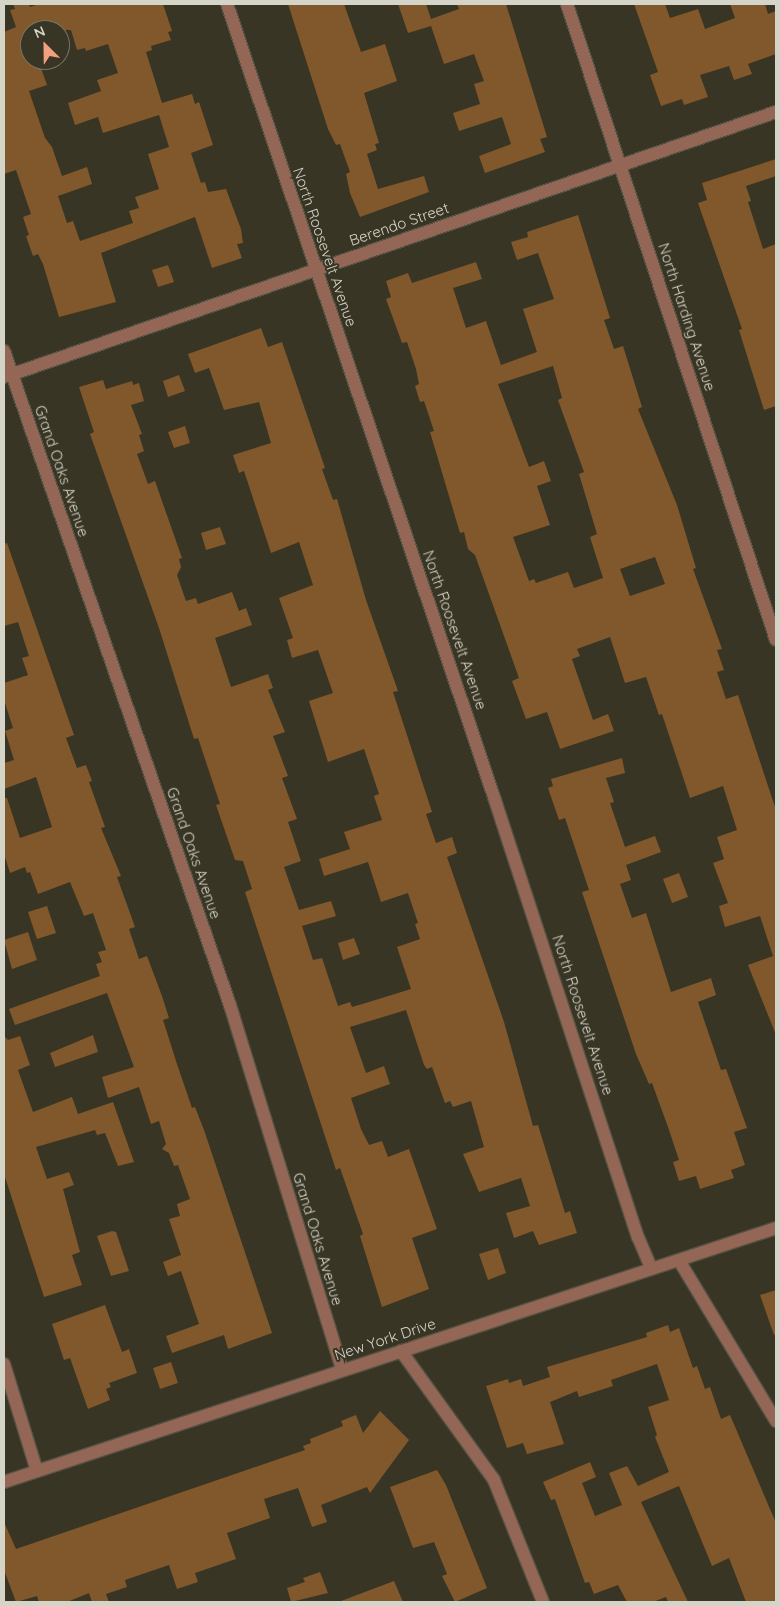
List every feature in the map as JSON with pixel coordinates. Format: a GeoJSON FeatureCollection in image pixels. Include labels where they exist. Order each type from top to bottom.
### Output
{"type":"FeatureCollection","features":[{"type":"Feature","properties":{"kind":"street","name":"North Roosevelt Avenue"},"geometry":{"type":"LineString","coordinates":[[226,4],[491,788],[638,1237],[651,1268]]}},
{"type":"Feature","properties":{"kind":"street","name":"North Harding Avenue"},"geometry":{"type":"LineString","coordinates":[[567,4],[776,640]]}},
{"type":"Feature","properties":{"kind":"street","name":"Berendo Street"},"geometry":{"type":"LineString","coordinates":[[8,376],[776,112]]}},
{"type":"Feature","properties":{"kind":"street","name":"Grand Oaks Avenue"},"geometry":{"type":"LineString","coordinates":[[4,351],[8,376],[230,1005],[342,1370]]}},
{"type":"Feature","properties":{"kind":"street","name":"New York Drive"},"geometry":{"type":"LineString","coordinates":[[4,1482],[651,1268],[680,1262],[776,1228]]}},
{"type":"Feature","properties":{"kind":"street"},"geometry":{"type":"LineString","coordinates":[[680,1262],[776,1421]]}},
{"type":"Feature","properties":{"kind":"street"},"geometry":{"type":"LineString","coordinates":[[401,1351],[494,1480],[543,1602]]}},
{"type":"Feature","properties":{"kind":"street"},"geometry":{"type":"LineString","coordinates":[[4,1364],[37,1471]]}},
{"type":"Feature","properties":{"kind":"building"},"geometry":{"type":"Polygon","coordinates":[[[13,4],[29,4],[30,7],[39,4],[163,4],[172,31],[168,32],[171,40],[151,46],[152,50],[146,52],[162,103],[192,94],[195,104],[199,102],[213,145],[191,153],[201,183],[205,182],[208,192],[226,189],[241,229],[243,243],[237,244],[242,258],[212,268],[195,217],[101,253],[116,302],[59,317],[43,264],[38,254],[33,256],[26,236],[29,235],[23,217],[31,214],[16,170],[4,174],[4,32],[16,27],[10,10],[15,9],[13,4]],[[20,20],[20,70],[42,70],[47,85],[29,91],[45,138],[52,147],[62,176],[87,167],[92,184],[58,196],[67,223],[73,221],[80,241],[133,223],[129,211],[139,208],[135,197],[159,189],[148,154],[169,147],[159,115],[103,133],[98,117],[75,125],[68,103],[101,91],[97,80],[118,73],[108,44],[86,51],[85,48],[77,50],[70,30],[70,20],[20,20]]]}},
{"type":"Feature","properties":{"kind":"building"},"geometry":{"type":"Polygon","coordinates":[[[288,4],[344,4],[361,52],[385,44],[397,81],[364,93],[379,143],[375,144],[377,150],[367,154],[378,189],[424,176],[429,192],[360,217],[350,193],[346,174],[350,172],[340,144],[336,145],[328,129],[288,4]]]}},
{"type":"Feature","properties":{"kind":"building"},"geometry":{"type":"Polygon","coordinates":[[[398,4],[426,4],[431,19],[459,9],[457,4],[506,4],[547,137],[540,139],[545,152],[485,173],[479,156],[511,144],[502,117],[459,131],[453,113],[480,104],[474,84],[484,81],[474,54],[444,64],[431,26],[408,33],[398,4]]]}},
{"type":"Feature","properties":{"kind":"building"},"geometry":{"type":"Polygon","coordinates":[[[634,4],[665,4],[670,18],[698,9],[705,29],[735,18],[730,4],[765,4],[768,14],[776,11],[776,54],[748,64],[752,74],[734,80],[729,66],[700,75],[708,97],[684,105],[682,99],[661,106],[650,75],[658,72],[634,4]]]}},
{"type":"Feature","properties":{"kind":"building"},"geometry":{"type":"Polygon","coordinates":[[[776,159],[776,176],[746,186],[751,201],[748,202],[763,249],[776,244],[776,406],[764,410],[739,330],[742,329],[698,203],[707,200],[702,183],[776,159]]]}},
{"type":"Feature","properties":{"kind":"building"},"geometry":{"type":"Polygon","coordinates":[[[578,215],[610,318],[604,320],[614,349],[623,346],[642,407],[638,409],[677,505],[696,568],[693,569],[722,649],[717,650],[724,670],[717,672],[726,699],[738,695],[776,810],[776,1035],[748,965],[773,956],[760,916],[725,927],[719,906],[728,903],[713,863],[724,859],[717,837],[737,830],[723,786],[690,798],[662,714],[659,715],[646,677],[625,683],[610,637],[577,649],[580,656],[572,659],[593,720],[608,714],[614,731],[560,749],[547,712],[526,719],[512,681],[519,678],[475,555],[468,549],[464,532],[460,533],[430,432],[434,431],[424,401],[420,402],[415,386],[419,384],[407,342],[402,343],[386,299],[391,297],[386,281],[408,273],[412,283],[476,262],[482,279],[453,288],[466,328],[486,321],[501,365],[537,352],[523,309],[554,299],[538,253],[517,260],[511,242],[528,237],[527,232],[578,215]],[[553,366],[498,384],[529,467],[544,461],[551,481],[537,486],[550,525],[513,537],[529,581],[534,579],[536,583],[568,572],[574,588],[603,578],[590,537],[597,534],[579,474],[584,472],[558,400],[562,398],[553,366]],[[655,557],[620,569],[630,596],[665,584],[655,557]]]}},
{"type":"Feature","properties":{"kind":"building"},"geometry":{"type":"Polygon","coordinates":[[[168,265],[174,282],[158,287],[152,270],[168,265]]]}},
{"type":"Feature","properties":{"kind":"building"},"geometry":{"type":"Polygon","coordinates":[[[261,328],[268,347],[282,342],[325,468],[322,469],[333,500],[337,499],[366,600],[398,691],[393,692],[432,812],[426,814],[436,843],[452,837],[457,853],[447,857],[504,1022],[533,1126],[538,1125],[565,1213],[570,1211],[577,1233],[539,1245],[533,1231],[514,1238],[506,1213],[530,1206],[521,1178],[479,1192],[463,1154],[484,1147],[471,1101],[453,1107],[450,1101],[445,1103],[432,1067],[427,1069],[424,1065],[406,1010],[350,1027],[366,1073],[384,1066],[390,1084],[351,1098],[361,1129],[369,1145],[382,1141],[388,1157],[409,1149],[437,1229],[412,1238],[429,1289],[382,1307],[360,1236],[363,1234],[340,1168],[336,1170],[245,892],[252,889],[243,861],[235,860],[216,805],[220,804],[198,738],[194,739],[159,628],[90,434],[94,432],[79,387],[103,380],[106,389],[132,381],[133,385],[139,383],[144,401],[131,405],[142,434],[139,435],[144,451],[137,454],[148,484],[155,481],[182,558],[179,559],[181,567],[177,575],[186,601],[196,598],[198,604],[232,592],[239,611],[246,608],[252,625],[215,638],[231,687],[268,674],[273,688],[268,690],[285,732],[273,736],[288,776],[282,778],[297,819],[288,822],[301,861],[284,867],[299,910],[331,901],[336,916],[302,926],[313,960],[322,958],[338,1006],[350,1002],[352,1007],[411,989],[397,947],[420,939],[415,924],[418,923],[408,893],[381,902],[368,862],[324,876],[319,859],[350,849],[344,832],[382,820],[374,796],[379,794],[364,749],[328,762],[309,701],[333,693],[318,650],[292,658],[287,640],[293,638],[279,598],[313,585],[299,542],[271,553],[244,471],[239,473],[233,455],[271,443],[259,402],[224,410],[209,368],[195,373],[188,354],[261,328]]]}},
{"type":"Feature","properties":{"kind":"building"},"geometry":{"type":"Polygon","coordinates":[[[179,375],[185,391],[168,397],[163,381],[179,375]]]}},
{"type":"Feature","properties":{"kind":"building"},"geometry":{"type":"Polygon","coordinates":[[[185,426],[190,443],[174,448],[168,432],[185,426]]]}},
{"type":"Feature","properties":{"kind":"building"},"geometry":{"type":"Polygon","coordinates":[[[220,527],[226,544],[206,550],[201,533],[220,527]]]}},
{"type":"Feature","properties":{"kind":"building"},"geometry":{"type":"Polygon","coordinates":[[[7,543],[74,735],[66,738],[77,768],[86,765],[92,781],[89,782],[105,827],[101,828],[121,876],[117,877],[135,927],[129,929],[139,959],[147,956],[162,996],[169,1018],[163,1020],[177,1064],[192,1108],[195,1107],[204,1130],[272,1333],[228,1349],[224,1335],[172,1353],[166,1336],[199,1324],[181,1271],[168,1276],[163,1262],[181,1255],[169,1219],[180,1216],[177,1204],[190,1199],[178,1165],[174,1166],[169,1153],[162,1149],[166,1144],[159,1121],[151,1124],[139,1087],[108,1098],[102,1077],[134,1067],[107,993],[15,1025],[9,1009],[100,976],[96,964],[102,962],[98,952],[106,950],[93,913],[84,916],[70,882],[38,894],[30,872],[27,873],[25,867],[10,873],[4,854],[4,798],[7,798],[20,838],[52,827],[36,777],[4,789],[4,763],[14,760],[5,731],[13,728],[4,700],[4,683],[28,675],[22,658],[29,656],[18,622],[4,626],[4,544],[7,543]]]}},
{"type":"Feature","properties":{"kind":"building"},"geometry":{"type":"Polygon","coordinates":[[[622,758],[625,773],[606,778],[614,802],[610,803],[625,847],[655,836],[661,852],[626,865],[631,880],[620,884],[632,918],[646,913],[671,992],[711,978],[716,995],[698,1002],[721,1070],[726,1069],[747,1128],[734,1132],[745,1165],[731,1170],[734,1178],[700,1189],[696,1176],[679,1181],[673,1162],[679,1160],[652,1083],[649,1084],[636,1054],[582,892],[589,890],[565,818],[559,820],[548,788],[553,786],[551,779],[622,758]]]}},
{"type":"Feature","properties":{"kind":"building"},"geometry":{"type":"Polygon","coordinates":[[[679,873],[688,897],[672,903],[663,879],[679,873]]]}},
{"type":"Feature","properties":{"kind":"building"},"geometry":{"type":"Polygon","coordinates":[[[47,906],[56,933],[37,939],[28,912],[47,906]]]}},
{"type":"Feature","properties":{"kind":"building"},"geometry":{"type":"Polygon","coordinates":[[[28,932],[37,960],[12,969],[4,940],[28,932]]]}},
{"type":"Feature","properties":{"kind":"building"},"geometry":{"type":"Polygon","coordinates":[[[354,938],[360,954],[343,960],[338,943],[354,938]]]}},
{"type":"Feature","properties":{"kind":"building"},"geometry":{"type":"Polygon","coordinates":[[[93,1035],[98,1052],[55,1067],[50,1053],[93,1035]]]}},
{"type":"Feature","properties":{"kind":"building"},"geometry":{"type":"Polygon","coordinates":[[[4,1036],[8,1040],[20,1036],[30,1065],[18,1070],[33,1112],[72,1097],[78,1114],[113,1102],[134,1162],[118,1166],[105,1133],[97,1135],[95,1130],[36,1147],[47,1179],[69,1172],[74,1185],[63,1189],[80,1252],[72,1255],[82,1285],[44,1297],[4,1174],[4,1036]]]}},
{"type":"Feature","properties":{"kind":"building"},"geometry":{"type":"Polygon","coordinates":[[[112,1231],[116,1232],[129,1271],[111,1276],[97,1236],[112,1231]]]}},
{"type":"Feature","properties":{"kind":"building"},"geometry":{"type":"Polygon","coordinates":[[[498,1248],[506,1273],[488,1280],[479,1254],[498,1248]]]}},
{"type":"Feature","properties":{"kind":"building"},"geometry":{"type":"Polygon","coordinates":[[[776,1290],[776,1334],[774,1335],[760,1295],[776,1290]]]}},
{"type":"Feature","properties":{"kind":"building"},"geometry":{"type":"Polygon","coordinates":[[[105,1305],[122,1352],[129,1349],[137,1373],[109,1383],[111,1387],[106,1389],[110,1400],[88,1409],[70,1358],[64,1360],[52,1324],[105,1305]]]}},
{"type":"Feature","properties":{"kind":"building"},"geometry":{"type":"Polygon","coordinates":[[[668,1325],[670,1332],[679,1328],[693,1368],[697,1366],[705,1389],[710,1387],[721,1419],[730,1415],[776,1523],[776,1602],[746,1602],[729,1558],[712,1566],[679,1486],[641,1502],[688,1602],[668,1602],[666,1597],[653,1602],[627,1602],[618,1585],[594,1594],[589,1582],[585,1583],[555,1499],[551,1500],[543,1482],[590,1462],[596,1477],[582,1483],[595,1516],[622,1505],[609,1473],[627,1466],[638,1486],[669,1472],[655,1437],[657,1435],[648,1407],[669,1400],[657,1364],[611,1380],[613,1386],[579,1397],[577,1391],[550,1402],[564,1444],[527,1454],[523,1443],[507,1448],[486,1386],[508,1379],[509,1383],[521,1379],[523,1386],[550,1377],[547,1367],[647,1337],[646,1333],[668,1325]]]}},
{"type":"Feature","properties":{"kind":"building"},"geometry":{"type":"Polygon","coordinates":[[[171,1362],[178,1383],[160,1389],[153,1368],[171,1362]]]}},
{"type":"Feature","properties":{"kind":"building"},"geometry":{"type":"Polygon","coordinates":[[[380,1411],[409,1440],[370,1493],[367,1487],[321,1505],[327,1522],[312,1527],[298,1488],[264,1499],[270,1518],[227,1533],[236,1559],[195,1573],[198,1582],[177,1589],[169,1565],[125,1580],[127,1587],[106,1594],[109,1602],[92,1602],[89,1593],[67,1602],[39,1602],[37,1596],[16,1602],[4,1570],[4,1522],[16,1549],[305,1450],[303,1446],[311,1443],[310,1439],[343,1426],[341,1421],[356,1415],[363,1433],[380,1411]]]}},
{"type":"Feature","properties":{"kind":"building"},"geometry":{"type":"Polygon","coordinates":[[[437,1470],[446,1485],[487,1588],[455,1602],[442,1576],[447,1574],[434,1542],[413,1548],[390,1487],[437,1470]]]}},
{"type":"Feature","properties":{"kind":"building"},"geometry":{"type":"Polygon","coordinates":[[[320,1572],[328,1593],[291,1602],[287,1588],[305,1582],[303,1578],[320,1572]]]}},
{"type":"Feature","properties":{"kind":"building"},"geometry":{"type":"Polygon","coordinates":[[[394,1581],[403,1602],[341,1602],[341,1601],[394,1581]]]}}]}
